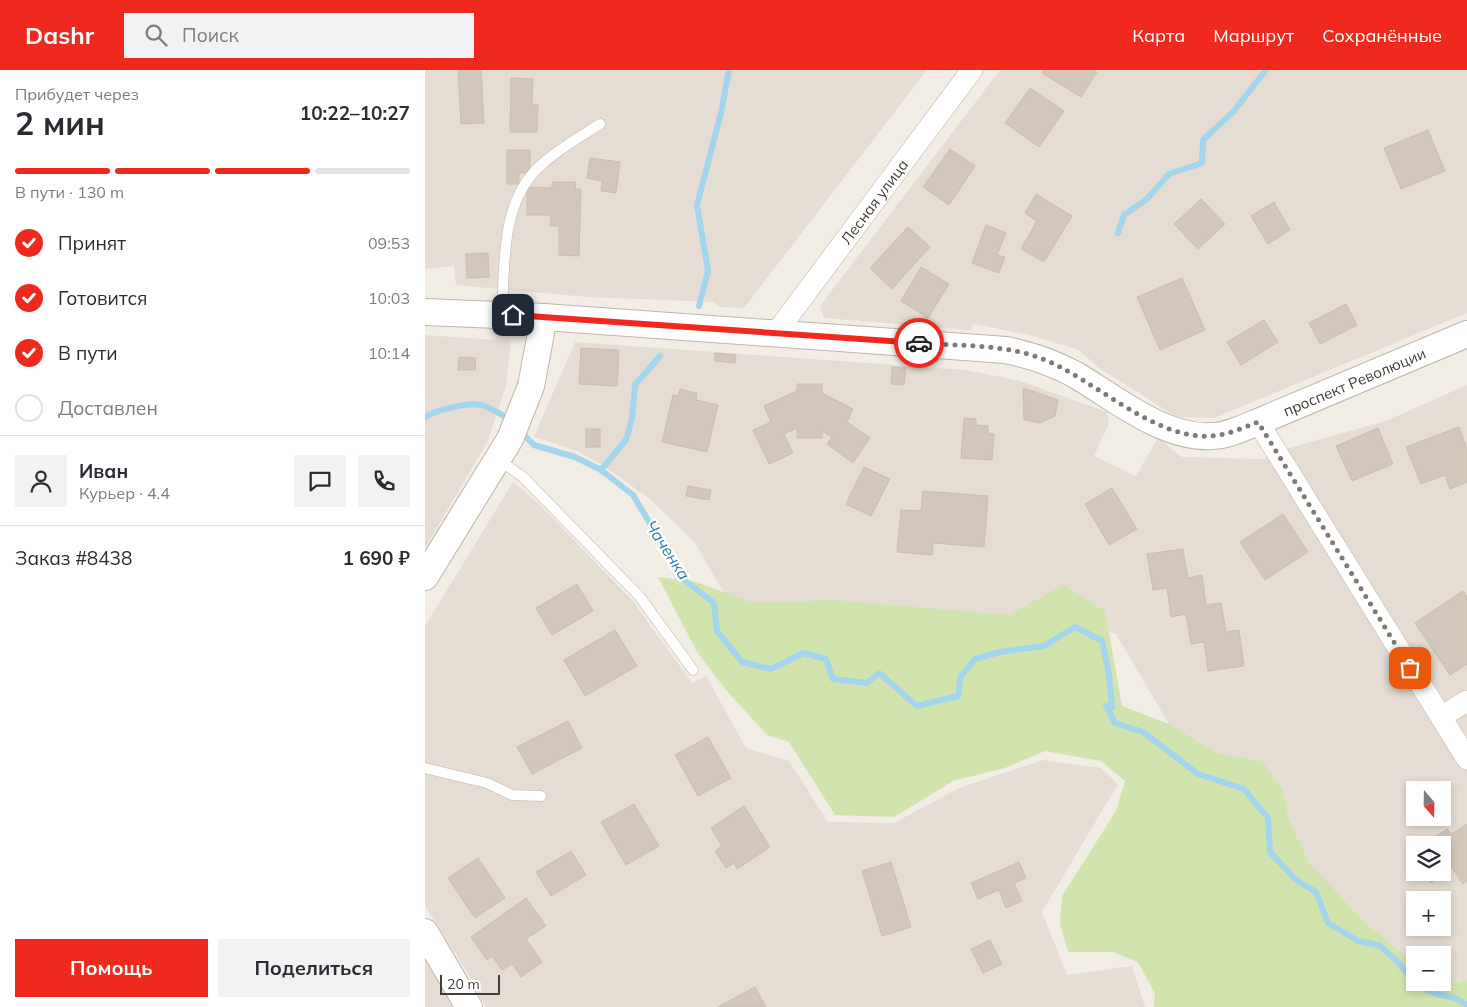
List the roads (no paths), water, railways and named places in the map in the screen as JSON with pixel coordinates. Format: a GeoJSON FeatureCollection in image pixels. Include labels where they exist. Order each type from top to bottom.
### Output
{"type":"FeatureCollection","features":[{"type":"Feature","properties":{"kind":"street","name":"Лесная улица"},"geometry":{"type":"LineString","coordinates":[[776,333],[972,70]]}},
{"type":"Feature","properties":{"kind":"street","name":"проспект Революции"},"geometry":{"type":"LineString","coordinates":[[425,312],[544,317],[1006,350],[1039,358],[1072,373],[1161,426],[1186,434],[1211,436],[1232,432],[1258,422],[1467,334]]}},
{"type":"Feature","properties":{"kind":"street"},"geometry":{"type":"LineString","coordinates":[[425,576],[448,536],[505,449],[525,405],[537,357],[544,317]]}},
{"type":"Feature","properties":{"kind":"street"},"geometry":{"type":"LineString","coordinates":[[1258,422],[1467,760]]}},
{"type":"Feature","properties":{"kind":"street"},"geometry":{"type":"LineString","coordinates":[[1441,717],[1467,701]]}},
{"type":"Feature","properties":{"kind":"street"},"geometry":{"type":"LineString","coordinates":[[425,932],[469,1007]]}},
{"type":"Feature","properties":{"kind":"lane"},"geometry":{"type":"LineString","coordinates":[[502,315],[506,243],[511,215],[522,188],[540,166],[600,124]]}},
{"type":"Feature","properties":{"kind":"lane"},"geometry":{"type":"LineString","coordinates":[[505,449],[523,477],[640,597],[693,670]]}},
{"type":"Feature","properties":{"kind":"lane"},"geometry":{"type":"LineString","coordinates":[[425,768],[487,783],[513,795],[541,796]]}},
{"type":"Feature","properties":{"kind":"waterway"},"geometry":{"type":"LineString","coordinates":[[699,306],[708,271],[697,205],[721,113],[729,70]]}},
{"type":"Feature","properties":{"kind":"waterway"},"geometry":{"type":"LineString","coordinates":[[1118,233],[1124,215],[1147,199],[1169,174],[1202,163],[1203,140],[1234,111],[1266,70]]}},
{"type":"Feature","properties":{"kind":"waterway"},"geometry":{"type":"LineString","coordinates":[[601,470],[626,440],[632,419],[635,385],[660,356]]}},
{"type":"Feature","properties":{"kind":"waterway","name":"Чаченка"},"geometry":{"type":"LineString","coordinates":[[425,418],[444,410],[476,404],[493,410],[511,422]]}},
{"type":"Feature","properties":{"kind":"waterway","name":"Чаченка"},"geometry":{"type":"LineString","coordinates":[[520,431],[534,445],[575,457],[601,470],[633,495],[683,579],[714,603],[717,631],[742,662],[771,669],[803,653],[826,659],[833,679],[867,683],[879,673],[917,706],[958,696],[961,676],[975,659],[1000,652],[1044,646],[1075,627],[1102,641],[1109,674],[1112,707],[1106,706],[1115,723],[1143,732],[1198,774],[1244,789],[1268,818],[1270,852],[1296,880],[1316,892],[1328,923],[1358,941],[1379,945],[1397,961],[1417,985],[1436,994],[1455,998],[1467,1005]]}}]}
